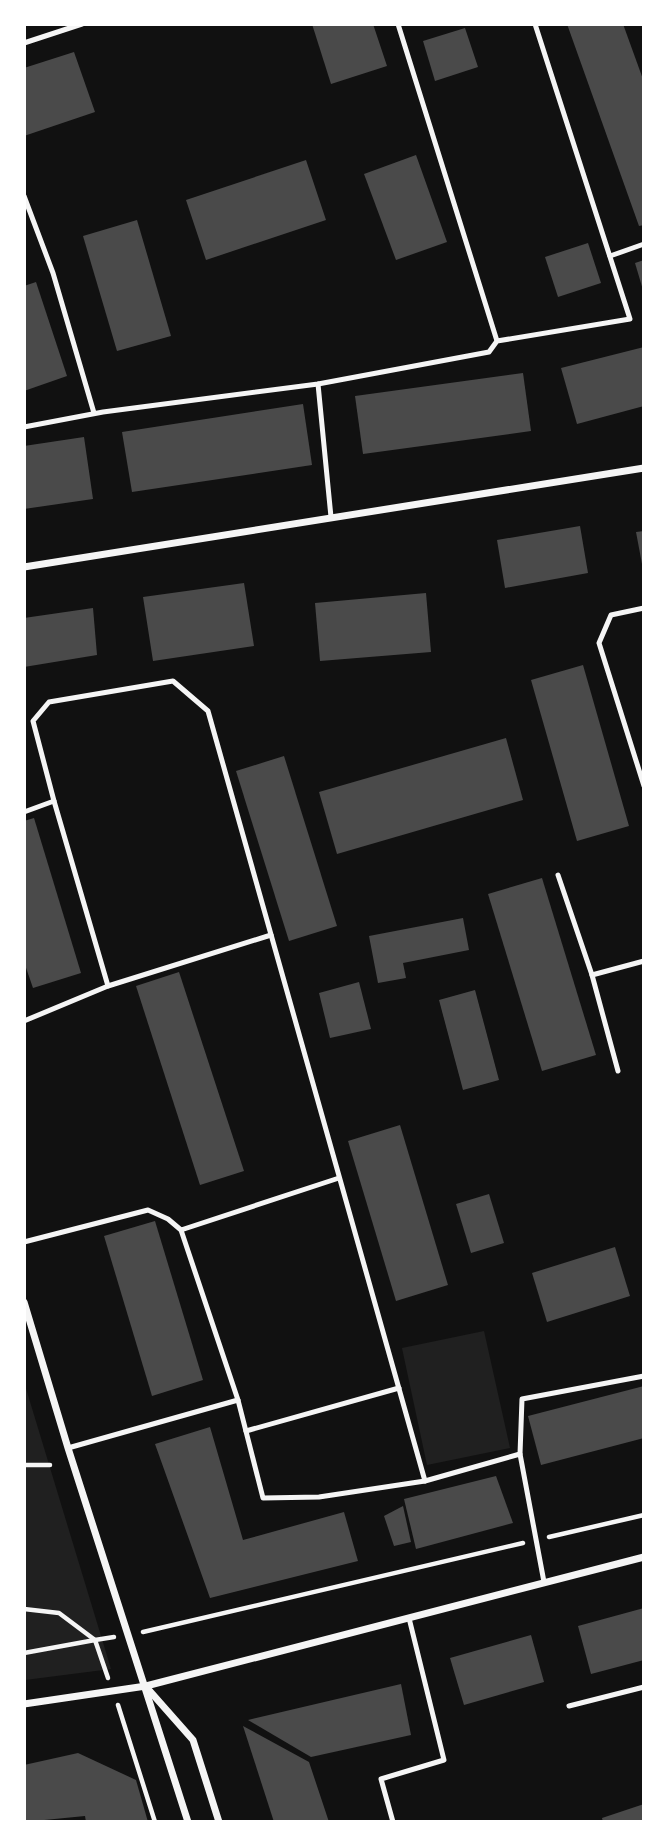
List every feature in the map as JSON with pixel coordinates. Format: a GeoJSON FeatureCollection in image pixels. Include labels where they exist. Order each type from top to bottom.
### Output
{"type":"FeatureCollection","features":[{"type":"Feature","properties":{"kind":"street"},"geometry":{"type":"LineString","coordinates":[[24,567],[643,468]]}},
{"type":"Feature","properties":{"kind":"street"},"geometry":{"type":"LineString","coordinates":[[24,1303],[188,1822]]}},
{"type":"Feature","properties":{"kind":"street"},"geometry":{"type":"LineString","coordinates":[[24,1704],[146,1686],[643,1557]]}},
{"type":"Feature","properties":{"kind":"street"},"geometry":{"type":"LineString","coordinates":[[146,1686],[192,1740],[219,1822]]}},
{"type":"Feature","properties":{"kind":"lane"},"geometry":{"type":"LineString","coordinates":[[24,43],[82,24]]}},
{"type":"Feature","properties":{"kind":"lane"},"geometry":{"type":"LineString","coordinates":[[398,24],[496,341]]}},
{"type":"Feature","properties":{"kind":"lane"},"geometry":{"type":"LineString","coordinates":[[24,427],[94,413],[318,384],[489,352],[496,341],[630,318],[535,24]]}},
{"type":"Feature","properties":{"kind":"lane"},"geometry":{"type":"LineString","coordinates":[[24,196],[53,273],[94,413]]}},
{"type":"Feature","properties":{"kind":"lane"},"geometry":{"type":"LineString","coordinates":[[610,256],[643,244]]}},
{"type":"Feature","properties":{"kind":"lane"},"geometry":{"type":"LineString","coordinates":[[318,384],[331,517]]}},
{"type":"Feature","properties":{"kind":"lane"},"geometry":{"type":"LineString","coordinates":[[643,608],[611,615],[599,643],[643,786]]}},
{"type":"Feature","properties":{"kind":"lane"},"geometry":{"type":"LineString","coordinates":[[108,986],[33,721],[48,702],[173,681],[208,711],[425,1481]]}},
{"type":"Feature","properties":{"kind":"lane"},"geometry":{"type":"LineString","coordinates":[[24,812],[54,802]]}},
{"type":"Feature","properties":{"kind":"lane"},"geometry":{"type":"LineString","coordinates":[[558,875],[592,975],[618,1071]]}},
{"type":"Feature","properties":{"kind":"lane"},"geometry":{"type":"LineString","coordinates":[[24,1021],[108,986],[271,935]]}},
{"type":"Feature","properties":{"kind":"lane"},"geometry":{"type":"LineString","coordinates":[[592,975],[643,961]]}},
{"type":"Feature","properties":{"kind":"lane"},"geometry":{"type":"LineString","coordinates":[[181,1230],[339,1178]]}},
{"type":"Feature","properties":{"kind":"lane"},"geometry":{"type":"LineString","coordinates":[[24,1242],[148,1210],[168,1219],[181,1230],[238,1400],[263,1497],[319,1497],[425,1481],[520,1454]]}},
{"type":"Feature","properties":{"kind":"lane"},"geometry":{"type":"LineString","coordinates":[[544,1582],[520,1454],[522,1399],[643,1376]]}},
{"type":"Feature","properties":{"kind":"lane"},"geometry":{"type":"LineString","coordinates":[[246,1432],[399,1388]]}},
{"type":"Feature","properties":{"kind":"lane"},"geometry":{"type":"LineString","coordinates":[[68,1448],[238,1400]]}},
{"type":"Feature","properties":{"kind":"lane"},"geometry":{"type":"LineString","coordinates":[[393,1822],[381,1779],[444,1760],[409,1618]]}},
{"type":"Feature","properties":{"kind":"lane"},"geometry":{"type":"LineString","coordinates":[[569,1706],[643,1687]]}},
{"type":"Feature","properties":{"kind":"path"},"geometry":{"type":"LineString","coordinates":[[24,1465],[50,1465]]}},
{"type":"Feature","properties":{"kind":"path"},"geometry":{"type":"LineString","coordinates":[[24,1609],[59,1614],[95,1640],[130,1635],[643,1515]]}},
{"type":"Feature","properties":{"kind":"shaded area"},"geometry":{"type":"Polygon","coordinates":[[[484,1331],[510,1448],[427,1465],[402,1348],[484,1331]]]}},
{"type":"Feature","properties":{"kind":"shaded area"},"geometry":{"type":"Polygon","coordinates":[[[24,1382],[111,1669],[25,1680],[24,1382]]]}},
{"type":"Feature","properties":{"kind":"building"},"geometry":{"type":"Polygon","coordinates":[[[312,24],[373,24],[387,66],[331,84],[312,24]]]}},
{"type":"Feature","properties":{"kind":"building"},"geometry":{"type":"Polygon","coordinates":[[[567,24],[623,24],[644,82],[644,225],[639,226],[567,24]]]}},
{"type":"Feature","properties":{"kind":"building"},"geometry":{"type":"Polygon","coordinates":[[[465,28],[478,67],[435,81],[423,41],[465,28]]]}},
{"type":"Feature","properties":{"kind":"building"},"geometry":{"type":"Polygon","coordinates":[[[74,52],[95,112],[24,136],[24,68],[74,52]]]}},
{"type":"Feature","properties":{"kind":"building"},"geometry":{"type":"Polygon","coordinates":[[[416,155],[447,242],[396,260],[364,174],[416,155]]]}},
{"type":"Feature","properties":{"kind":"building"},"geometry":{"type":"Polygon","coordinates":[[[306,160],[326,220],[206,260],[186,200],[306,160]]]}},
{"type":"Feature","properties":{"kind":"building"},"geometry":{"type":"Polygon","coordinates":[[[137,220],[171,336],[117,351],[83,236],[137,220]]]}},
{"type":"Feature","properties":{"kind":"building"},"geometry":{"type":"Polygon","coordinates":[[[588,243],[601,283],[558,297],[545,257],[588,243]]]}},
{"type":"Feature","properties":{"kind":"building"},"geometry":{"type":"Polygon","coordinates":[[[644,260],[644,290],[643,290],[635,263],[644,260]]]}},
{"type":"Feature","properties":{"kind":"building"},"geometry":{"type":"Polygon","coordinates":[[[36,282],[67,376],[24,391],[24,286],[36,282]]]}},
{"type":"Feature","properties":{"kind":"building"},"geometry":{"type":"Polygon","coordinates":[[[644,347],[644,406],[577,424],[561,368],[644,347]]]}},
{"type":"Feature","properties":{"kind":"building"},"geometry":{"type":"Polygon","coordinates":[[[523,373],[531,431],[363,454],[355,396],[523,373]]]}},
{"type":"Feature","properties":{"kind":"building"},"geometry":{"type":"Polygon","coordinates":[[[303,404],[312,465],[132,492],[122,432],[303,404]]]}},
{"type":"Feature","properties":{"kind":"building"},"geometry":{"type":"Polygon","coordinates":[[[84,437],[93,499],[24,509],[24,446],[84,437]]]}},
{"type":"Feature","properties":{"kind":"building"},"geometry":{"type":"Polygon","coordinates":[[[580,526],[588,573],[505,588],[497,540],[580,526]]]}},
{"type":"Feature","properties":{"kind":"building"},"geometry":{"type":"Polygon","coordinates":[[[644,531],[644,564],[642,564],[636,532],[644,531]]]}},
{"type":"Feature","properties":{"kind":"building"},"geometry":{"type":"Polygon","coordinates":[[[244,583],[254,646],[153,661],[143,597],[244,583]]]}},
{"type":"Feature","properties":{"kind":"building"},"geometry":{"type":"Polygon","coordinates":[[[426,593],[431,652],[320,661],[315,603],[426,593]]]}},
{"type":"Feature","properties":{"kind":"building"},"geometry":{"type":"Polygon","coordinates":[[[93,608],[97,655],[24,667],[24,618],[93,608]]]}},
{"type":"Feature","properties":{"kind":"building"},"geometry":{"type":"Polygon","coordinates":[[[583,665],[629,826],[577,841],[531,680],[583,665]]]}},
{"type":"Feature","properties":{"kind":"building"},"geometry":{"type":"Polygon","coordinates":[[[506,738],[523,800],[337,854],[319,792],[506,738]]]}},
{"type":"Feature","properties":{"kind":"building"},"geometry":{"type":"Polygon","coordinates":[[[284,756],[337,926],[289,941],[236,771],[284,756]]]}},
{"type":"Feature","properties":{"kind":"building"},"geometry":{"type":"Polygon","coordinates":[[[34,818],[81,973],[33,988],[24,962],[24,821],[34,818]]]}},
{"type":"Feature","properties":{"kind":"building"},"geometry":{"type":"Polygon","coordinates":[[[542,878],[596,1055],[542,1071],[488,894],[542,878]]]}},
{"type":"Feature","properties":{"kind":"building"},"geometry":{"type":"Polygon","coordinates":[[[463,918],[469,950],[403,963],[406,978],[378,983],[369,936],[463,918]]]}},
{"type":"Feature","properties":{"kind":"building"},"geometry":{"type":"Polygon","coordinates":[[[179,972],[244,1171],[200,1185],[136,986],[179,972]]]}},
{"type":"Feature","properties":{"kind":"building"},"geometry":{"type":"Polygon","coordinates":[[[359,982],[371,1029],[330,1038],[319,993],[359,982]]]}},
{"type":"Feature","properties":{"kind":"building"},"geometry":{"type":"Polygon","coordinates":[[[475,990],[499,1080],[463,1090],[439,1000],[475,990]]]}},
{"type":"Feature","properties":{"kind":"building"},"geometry":{"type":"Polygon","coordinates":[[[400,1125],[448,1285],[396,1301],[348,1141],[400,1125]]]}},
{"type":"Feature","properties":{"kind":"building"},"geometry":{"type":"Polygon","coordinates":[[[489,1194],[504,1243],[471,1253],[456,1204],[489,1194]]]}},
{"type":"Feature","properties":{"kind":"building"},"geometry":{"type":"Polygon","coordinates":[[[155,1221],[203,1380],[152,1396],[104,1236],[155,1221]]]}},
{"type":"Feature","properties":{"kind":"building"},"geometry":{"type":"Polygon","coordinates":[[[615,1247],[630,1296],[547,1322],[532,1273],[615,1247]]]}},
{"type":"Feature","properties":{"kind":"building"},"geometry":{"type":"Polygon","coordinates":[[[644,1386],[644,1438],[541,1465],[528,1416],[644,1386]]]}},
{"type":"Feature","properties":{"kind":"building"},"geometry":{"type":"Polygon","coordinates":[[[210,1427],[243,1540],[344,1512],[358,1561],[210,1598],[155,1444],[210,1427]]]}},
{"type":"Feature","properties":{"kind":"building"},"geometry":{"type":"Polygon","coordinates":[[[496,1476],[513,1523],[416,1549],[404,1499],[496,1476]]]}},
{"type":"Feature","properties":{"kind":"building"},"geometry":{"type":"Polygon","coordinates":[[[403,1506],[411,1542],[394,1546],[384,1516],[403,1506]]]}},
{"type":"Feature","properties":{"kind":"building"},"geometry":{"type":"Polygon","coordinates":[[[644,1608],[644,1660],[591,1674],[578,1626],[644,1608]]]}},
{"type":"Feature","properties":{"kind":"building"},"geometry":{"type":"Polygon","coordinates":[[[531,1635],[544,1682],[464,1705],[450,1658],[531,1635]]]}},
{"type":"Feature","properties":{"kind":"building"},"geometry":{"type":"Polygon","coordinates":[[[401,1684],[411,1735],[311,1757],[248,1720],[401,1684]]]}},
{"type":"Feature","properties":{"kind":"building"},"geometry":{"type":"Polygon","coordinates":[[[243,1726],[309,1762],[329,1822],[274,1822],[243,1726]]]}},
{"type":"Feature","properties":{"kind":"building"},"geometry":{"type":"Polygon","coordinates":[[[78,1753],[136,1780],[148,1822],[86,1822],[85,1816],[24,1822],[24,1765],[78,1753]]]}},
{"type":"Feature","properties":{"kind":"building"},"geometry":{"type":"Polygon","coordinates":[[[644,1804],[644,1822],[603,1822],[602,1818],[644,1804]]]}}]}
